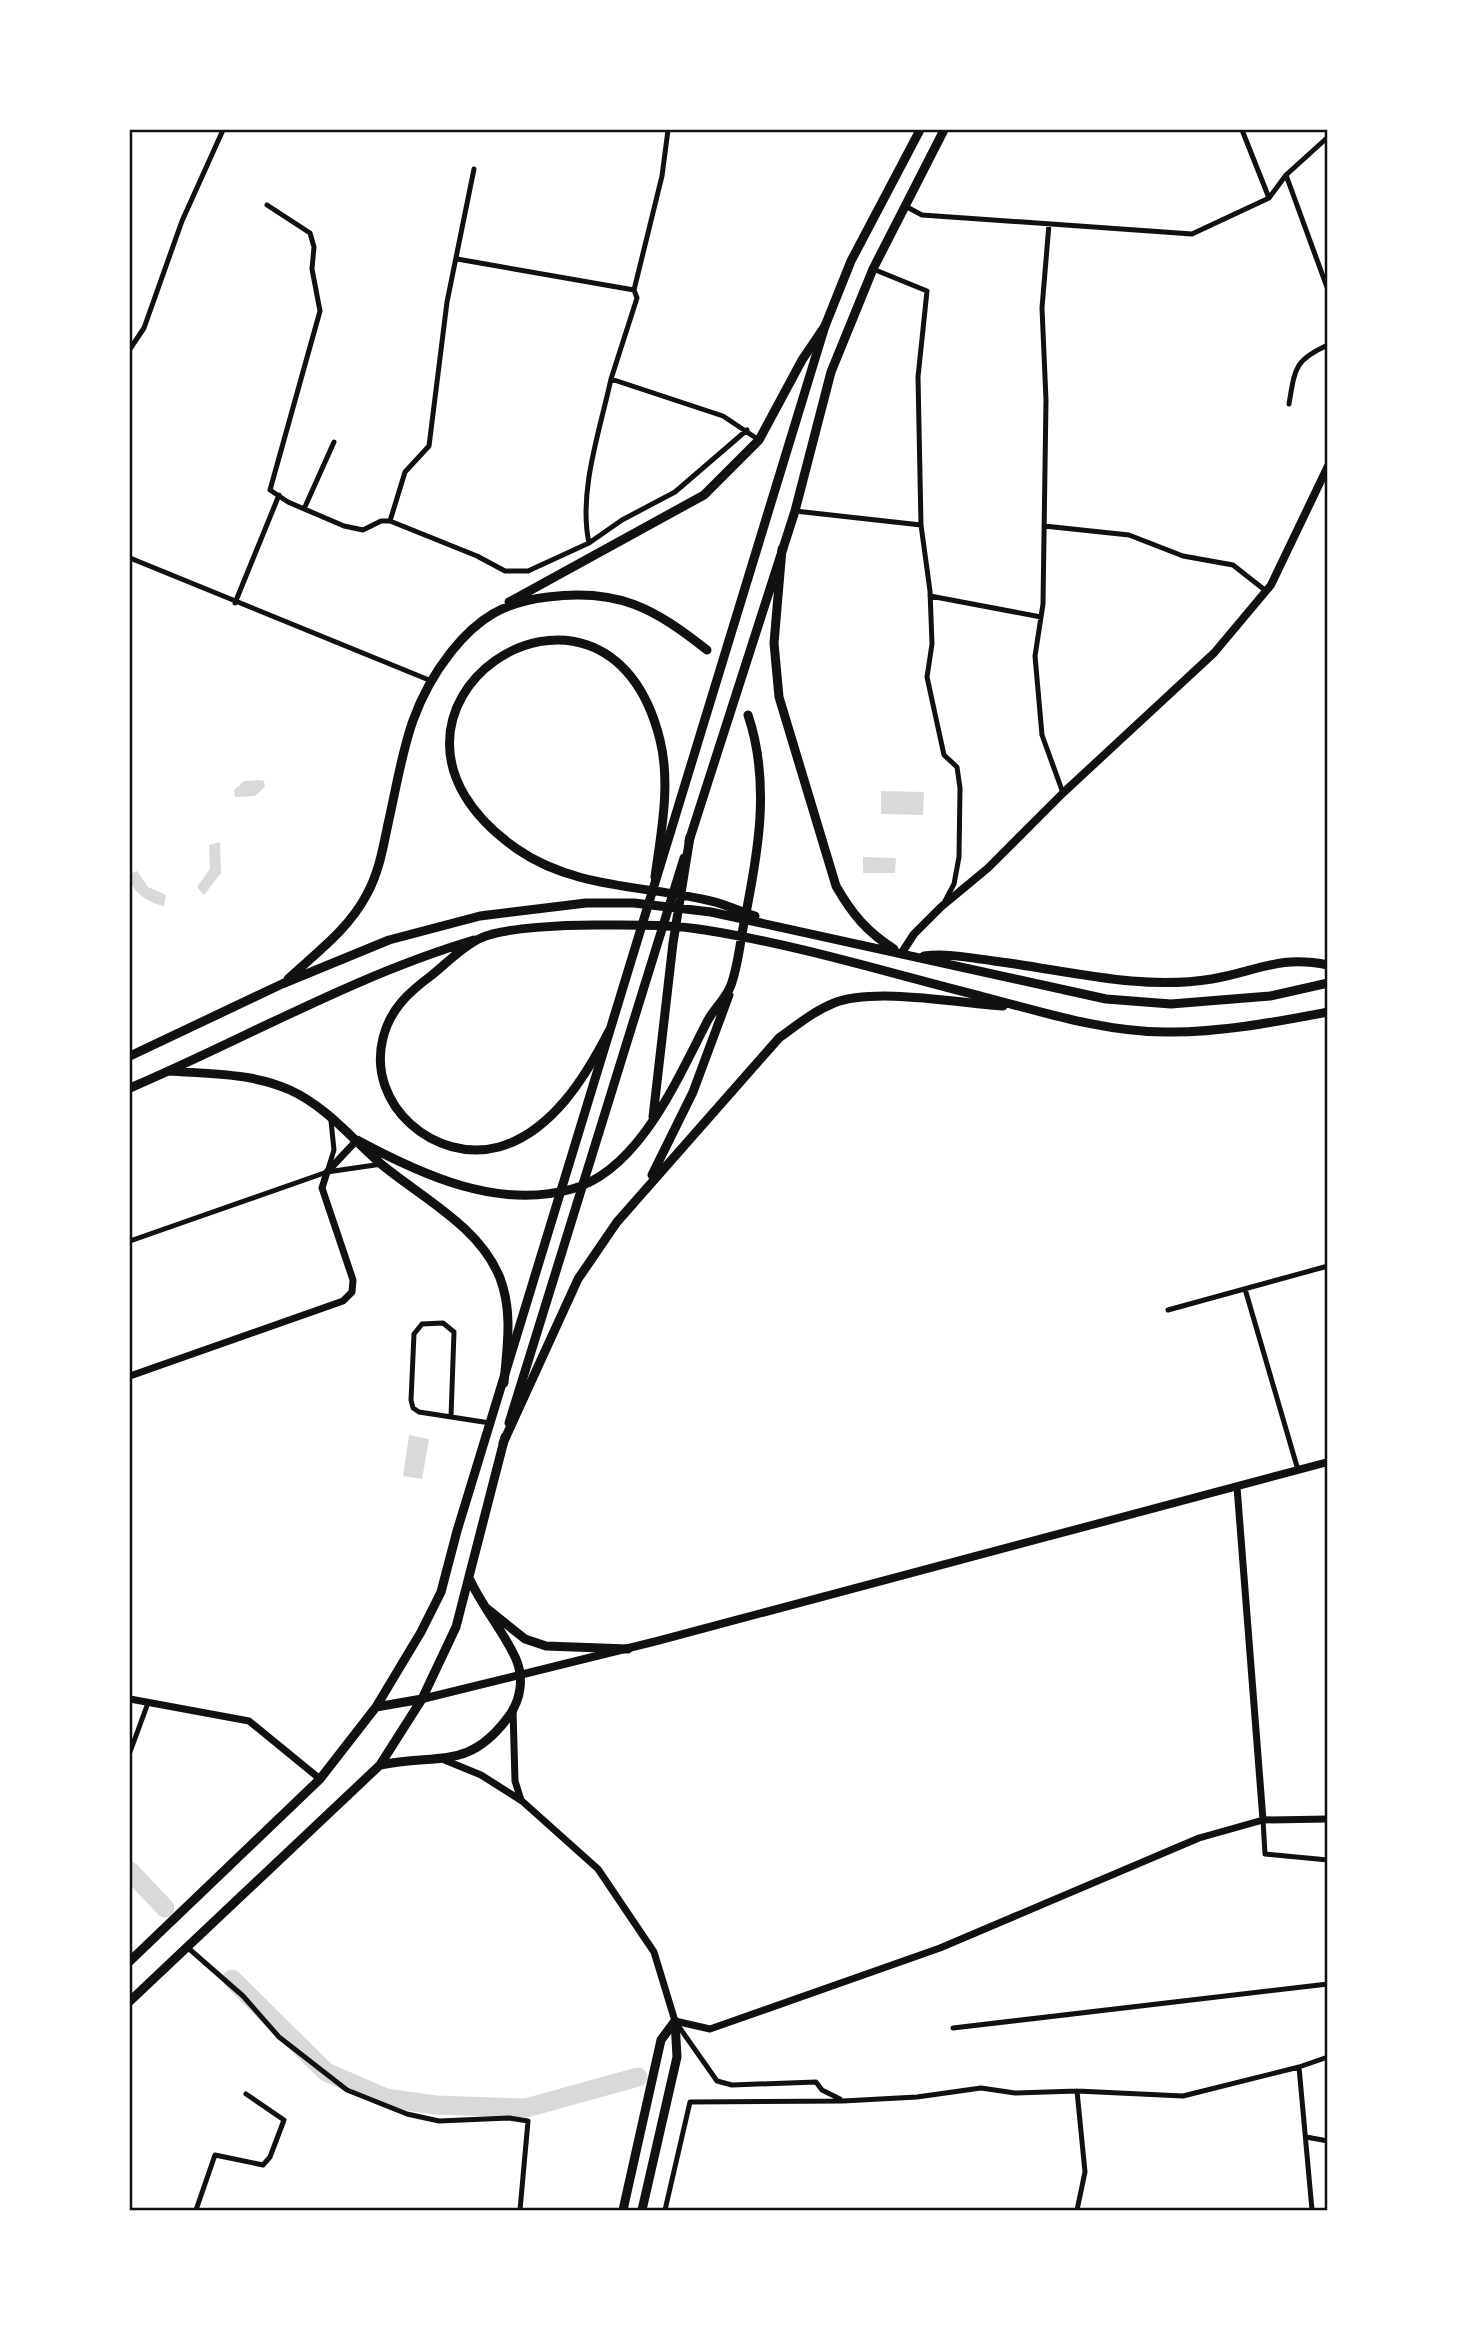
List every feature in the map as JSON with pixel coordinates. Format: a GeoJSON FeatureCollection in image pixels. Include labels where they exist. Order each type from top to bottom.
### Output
{"type":"FeatureCollection","features":[{"type":"Feature","properties":{"kind":"main road"},"geometry":{"type":"LineString","coordinates":[[130,1961],[320,1779],[376,1707],[422,1632],[441,1592],[655,877],[825,326],[852,261],[920,130]]}},
{"type":"Feature","properties":{"kind":"main road"},"geometry":{"type":"LineString","coordinates":[[130,2001],[380,1765],[422,1699],[456,1627],[503,1443],[690,837],[795,511],[831,372],[873,270],[944,130]]}},
{"type":"Feature","properties":{"kind":"main road"},"geometry":{"type":"LineString","coordinates":[[282,984],[344,928],[367,895],[380,861],[407,737],[429,680],[466,634],[489,613],[704,495],[759,440],[802,360],[825,326]]}},
{"type":"Feature","properties":{"kind":"main road"},"geometry":{"type":"LineString","coordinates":[[901,954],[914,934],[941,907],[988,868],[1063,793],[1214,653],[1266,591],[1328,466]]}},
{"type":"Feature","properties":{"kind":"main road"},"geometry":{"type":"LineString","coordinates":[[782,549],[774,643],[779,697],[800,772],[836,887],[852,914],[872,935],[901,954]]}},
{"type":"Feature","properties":{"kind":"main road"},"geometry":{"type":"LineString","coordinates":[[489,613],[535,598],[594,593],[629,602],[671,622],[707,650]]}},
{"type":"Feature","properties":{"kind":"main road"},"geometry":{"type":"LineString","coordinates":[[655,877],[664,797],[660,741],[653,718],[632,676],[616,660],[569,642],[546,640],[516,647],[491,661],[472,679],[459,701],[450,747],[452,772],[482,816],[517,849],[569,876],[714,902],[793,929]]}},
{"type":"Feature","properties":{"kind":"main road"},"geometry":{"type":"LineString","coordinates":[[649,1183],[693,1092],[731,988],[755,865],[760,818],[761,771],[756,740],[747,715]]}},
{"type":"Feature","properties":{"kind":"main road"},"geometry":{"type":"LineString","coordinates":[[652,1122],[673,943],[690,837]]}},
{"type":"Feature","properties":{"kind":"main road"},"geometry":{"type":"LineString","coordinates":[[130,1056],[282,984],[389,940],[480,916],[586,903],[634,903],[712,912],[1106,999],[1171,1004],[1270,996],[1328,983]]}},
{"type":"Feature","properties":{"kind":"main road"},"geometry":{"type":"LineString","coordinates":[[130,1088],[412,958],[482,937],[584,925],[703,930],[785,946],[1100,1026],[1165,1032],[1275,1022],[1328,1012]]}},
{"type":"Feature","properties":{"kind":"main road"},"geometry":{"type":"LineString","coordinates":[[482,937],[405,996],[383,1037],[380,1059],[388,1095],[408,1125],[437,1142],[465,1150],[499,1147],[528,1133],[547,1118],[578,1085],[609,1031]]}},
{"type":"Feature","properties":{"kind":"main road"},"geometry":{"type":"LineString","coordinates":[[916,957],[956,956],[1107,979],[1160,982],[1213,979],[1281,961],[1328,965]]}},
{"type":"Feature","properties":{"kind":"main road"},"geometry":{"type":"LineString","coordinates":[[357,1140],[399,1161],[475,1190],[504,1196],[536,1197],[575,1188],[618,1162],[652,1122],[714,1009],[731,988]]}},
{"type":"Feature","properties":{"kind":"main road"},"geometry":{"type":"LineString","coordinates":[[503,1443],[578,1279],[617,1222],[649,1183],[779,1038],[808,1017],[836,1002],[883,996],[1024,1007]]}},
{"type":"Feature","properties":{"kind":"main road"},"geometry":{"type":"LineString","coordinates":[[170,1071],[234,1075],[265,1081],[291,1091],[330,1115],[382,1164],[466,1230],[489,1257],[501,1280],[509,1314],[504,1383]]}},
{"type":"Feature","properties":{"kind":"main road"},"geometry":{"type":"LineString","coordinates":[[376,1707],[422,1699],[628,1649],[1328,1462]]}},
{"type":"Feature","properties":{"kind":"main road"},"geometry":{"type":"LineString","coordinates":[[380,1765],[409,1759],[442,1759],[472,1752],[493,1738],[513,1710],[521,1689],[516,1659],[481,1604],[470,1580]]}},
{"type":"Feature","properties":{"kind":"main road"},"geometry":{"type":"LineString","coordinates":[[481,1604],[525,1639],[546,1646],[628,1649]]}},
{"type":"Feature","properties":{"kind":"main road"},"geometry":{"type":"LineString","coordinates":[[623,2210],[661,2040],[675,2021]]}},
{"type":"Feature","properties":{"kind":"main road"},"geometry":{"type":"LineString","coordinates":[[642,2210],[677,2057],[675,2021]]}},
{"type":"Feature","properties":{"kind":"street"},"geometry":{"type":"LineString","coordinates":[[130,349],[144,328],[182,221],[223,130]]}},
{"type":"Feature","properties":{"kind":"street"},"geometry":{"type":"LineString","coordinates":[[589,543],[585,524],[591,475],[611,379],[637,298],[634,290],[662,176],[668,130]]}},
{"type":"Feature","properties":{"kind":"street"},"geometry":{"type":"LineString","coordinates":[[1242,130],[1269,198]]}},
{"type":"Feature","properties":{"kind":"street"},"geometry":{"type":"LineString","coordinates":[[904,205],[922,215],[1192,234],[1269,198],[1286,174],[1328,137]]}},
{"type":"Feature","properties":{"kind":"street"},"geometry":{"type":"LineString","coordinates":[[390,521],[405,472],[429,446],[447,302],[474,169]]}},
{"type":"Feature","properties":{"kind":"street"},"geometry":{"type":"LineString","coordinates":[[1286,174],[1328,290]]}},
{"type":"Feature","properties":{"kind":"street"},"geometry":{"type":"LineString","coordinates":[[267,205],[310,233],[314,247],[312,269],[320,299],[315,337],[270,490],[304,509],[344,526],[363,530],[381,521],[390,521],[477,556],[505,571],[528,571],[589,543],[622,520],[676,492],[747,430]]}},
{"type":"Feature","properties":{"kind":"street"},"geometry":{"type":"LineString","coordinates":[[1049,224],[1042,308],[1046,400],[1044,526],[1041,617],[1035,656],[1042,735],[1063,793]]}},
{"type":"Feature","properties":{"kind":"street"},"geometry":{"type":"LineString","coordinates":[[457,259],[634,290]]}},
{"type":"Feature","properties":{"kind":"street"},"geometry":{"type":"LineString","coordinates":[[873,270],[928,291],[918,377],[921,525],[930,596],[932,644],[928,677],[944,755],[957,767],[960,788],[960,857],[954,884],[941,907]]}},
{"type":"Feature","properties":{"kind":"street"},"geometry":{"type":"LineString","coordinates":[[1289,404],[1295,369],[1303,356],[1328,345]]}},
{"type":"Feature","properties":{"kind":"street"},"geometry":{"type":"LineString","coordinates":[[611,379],[723,416],[759,440]]}},
{"type":"Feature","properties":{"kind":"street"},"geometry":{"type":"LineString","coordinates":[[304,509],[334,442]]}},
{"type":"Feature","properties":{"kind":"street"},"geometry":{"type":"LineString","coordinates":[[235,603],[279,495]]}},
{"type":"Feature","properties":{"kind":"street"},"geometry":{"type":"LineString","coordinates":[[795,511],[921,525]]}},
{"type":"Feature","properties":{"kind":"street"},"geometry":{"type":"LineString","coordinates":[[1044,526],[1129,535],[1183,556],[1233,565],[1266,591]]}},
{"type":"Feature","properties":{"kind":"street"},"geometry":{"type":"LineString","coordinates":[[130,558],[429,680]]}},
{"type":"Feature","properties":{"kind":"street"},"geometry":{"type":"LineString","coordinates":[[930,596],[1041,617]]}},
{"type":"Feature","properties":{"kind":"street"},"geometry":{"type":"LineString","coordinates":[[130,1376],[343,1301],[349,1296],[353,1280],[323,1193],[322,1182],[335,1138],[330,1115]]}},
{"type":"Feature","properties":{"kind":"street"},"geometry":{"type":"LineString","coordinates":[[327,1172],[357,1140]]}},
{"type":"Feature","properties":{"kind":"street"},"geometry":{"type":"LineString","coordinates":[[130,1241],[327,1172],[382,1164]]}},
{"type":"Feature","properties":{"kind":"street"},"geometry":{"type":"LineString","coordinates":[[1168,1310],[1328,1266]]}},
{"type":"Feature","properties":{"kind":"street"},"geometry":{"type":"LineString","coordinates":[[1245,1289],[1298,1470]]}},
{"type":"Feature","properties":{"kind":"street"},"geometry":{"type":"LineString","coordinates":[[451,1417],[454,1332],[446,1324],[422,1324],[414,1334],[411,1404],[419,1412],[451,1417],[491,1423]]}},
{"type":"Feature","properties":{"kind":"street"},"geometry":{"type":"LineString","coordinates":[[1237,1487],[1265,1854],[1328,1860]]}},
{"type":"Feature","properties":{"kind":"street"},"geometry":{"type":"LineString","coordinates":[[130,1699],[249,1721],[320,1779]]}},
{"type":"Feature","properties":{"kind":"street"},"geometry":{"type":"LineString","coordinates":[[130,1752],[148,1703]]}},
{"type":"Feature","properties":{"kind":"street"},"geometry":{"type":"LineString","coordinates":[[513,1710],[515,1781],[522,1801]]}},
{"type":"Feature","properties":{"kind":"street"},"geometry":{"type":"LineString","coordinates":[[442,1759],[481,1775],[522,1801],[598,1869],[654,1952],[675,2021],[717,2081],[732,2085],[816,2082],[822,2090],[843,2101]]}},
{"type":"Feature","properties":{"kind":"street"},"geometry":{"type":"LineString","coordinates":[[675,2021],[710,2029],[940,1948],[1199,1838],[1263,1820],[1328,1819]]}},
{"type":"Feature","properties":{"kind":"street"},"geometry":{"type":"LineString","coordinates":[[187,1947],[243,1996],[279,2037],[336,2084],[359,2096],[407,2114],[439,2121],[509,2118],[528,2121],[520,2210]]}},
{"type":"Feature","properties":{"kind":"street"},"geometry":{"type":"LineString","coordinates":[[953,2028],[1328,1984]]}},
{"type":"Feature","properties":{"kind":"street"},"geometry":{"type":"LineString","coordinates":[[665,2210],[685,2112],[690,2102],[843,2101],[981,2088],[1015,2093],[1077,2091],[1183,2096],[1299,2067],[1328,2057]]}},
{"type":"Feature","properties":{"kind":"street"},"geometry":{"type":"LineString","coordinates":[[1299,2067],[1312,2210]]}},
{"type":"Feature","properties":{"kind":"street"},"geometry":{"type":"LineString","coordinates":[[1077,2091],[1085,2172],[1077,2210]]}},
{"type":"Feature","properties":{"kind":"street"},"geometry":{"type":"LineString","coordinates":[[196,2210],[211,2159],[215,2155],[263,2165],[268,2162],[284,2127],[284,2120],[246,2094]]}},
{"type":"Feature","properties":{"kind":"street"},"geometry":{"type":"LineString","coordinates":[[1306,2137],[1328,2141]]}},
{"type":"Feature","properties":{"kind":"shaded area"},"geometry":{"type":"Polygon","coordinates":[[[244,781],[264,781],[265,787],[255,796],[235,797],[234,790],[244,781]]]}},
{"type":"Feature","properties":{"kind":"shaded area"},"geometry":{"type":"Polygon","coordinates":[[[881,791],[924,792],[923,815],[881,814],[881,791]]]}},
{"type":"Feature","properties":{"kind":"shaded area"},"geometry":{"type":"Polygon","coordinates":[[[220,842],[221,873],[204,895],[197,887],[210,869],[209,845],[220,842]]]}},
{"type":"Feature","properties":{"kind":"shaded area"},"geometry":{"type":"Polygon","coordinates":[[[863,857],[896,858],[895,873],[863,873],[863,857]]]}},
{"type":"Feature","properties":{"kind":"shaded area"},"geometry":{"type":"Polygon","coordinates":[[[137,871],[148,887],[166,895],[164,906],[146,899],[136,891],[130,874],[137,871]]]}},
{"type":"Feature","properties":{"kind":"shaded area"},"geometry":{"type":"Polygon","coordinates":[[[409,1435],[429,1439],[422,1479],[403,1476],[409,1435]]]}},
{"type":"Feature","properties":{"kind":"waterway"},"geometry":{"type":"LineString","coordinates":[[130,1871],[165,1908]]}},
{"type":"Feature","properties":{"kind":"waterway"},"geometry":{"type":"LineString","coordinates":[[232,1979],[326,2072],[386,2098],[435,2105],[526,2108],[638,2077]]}}]}
